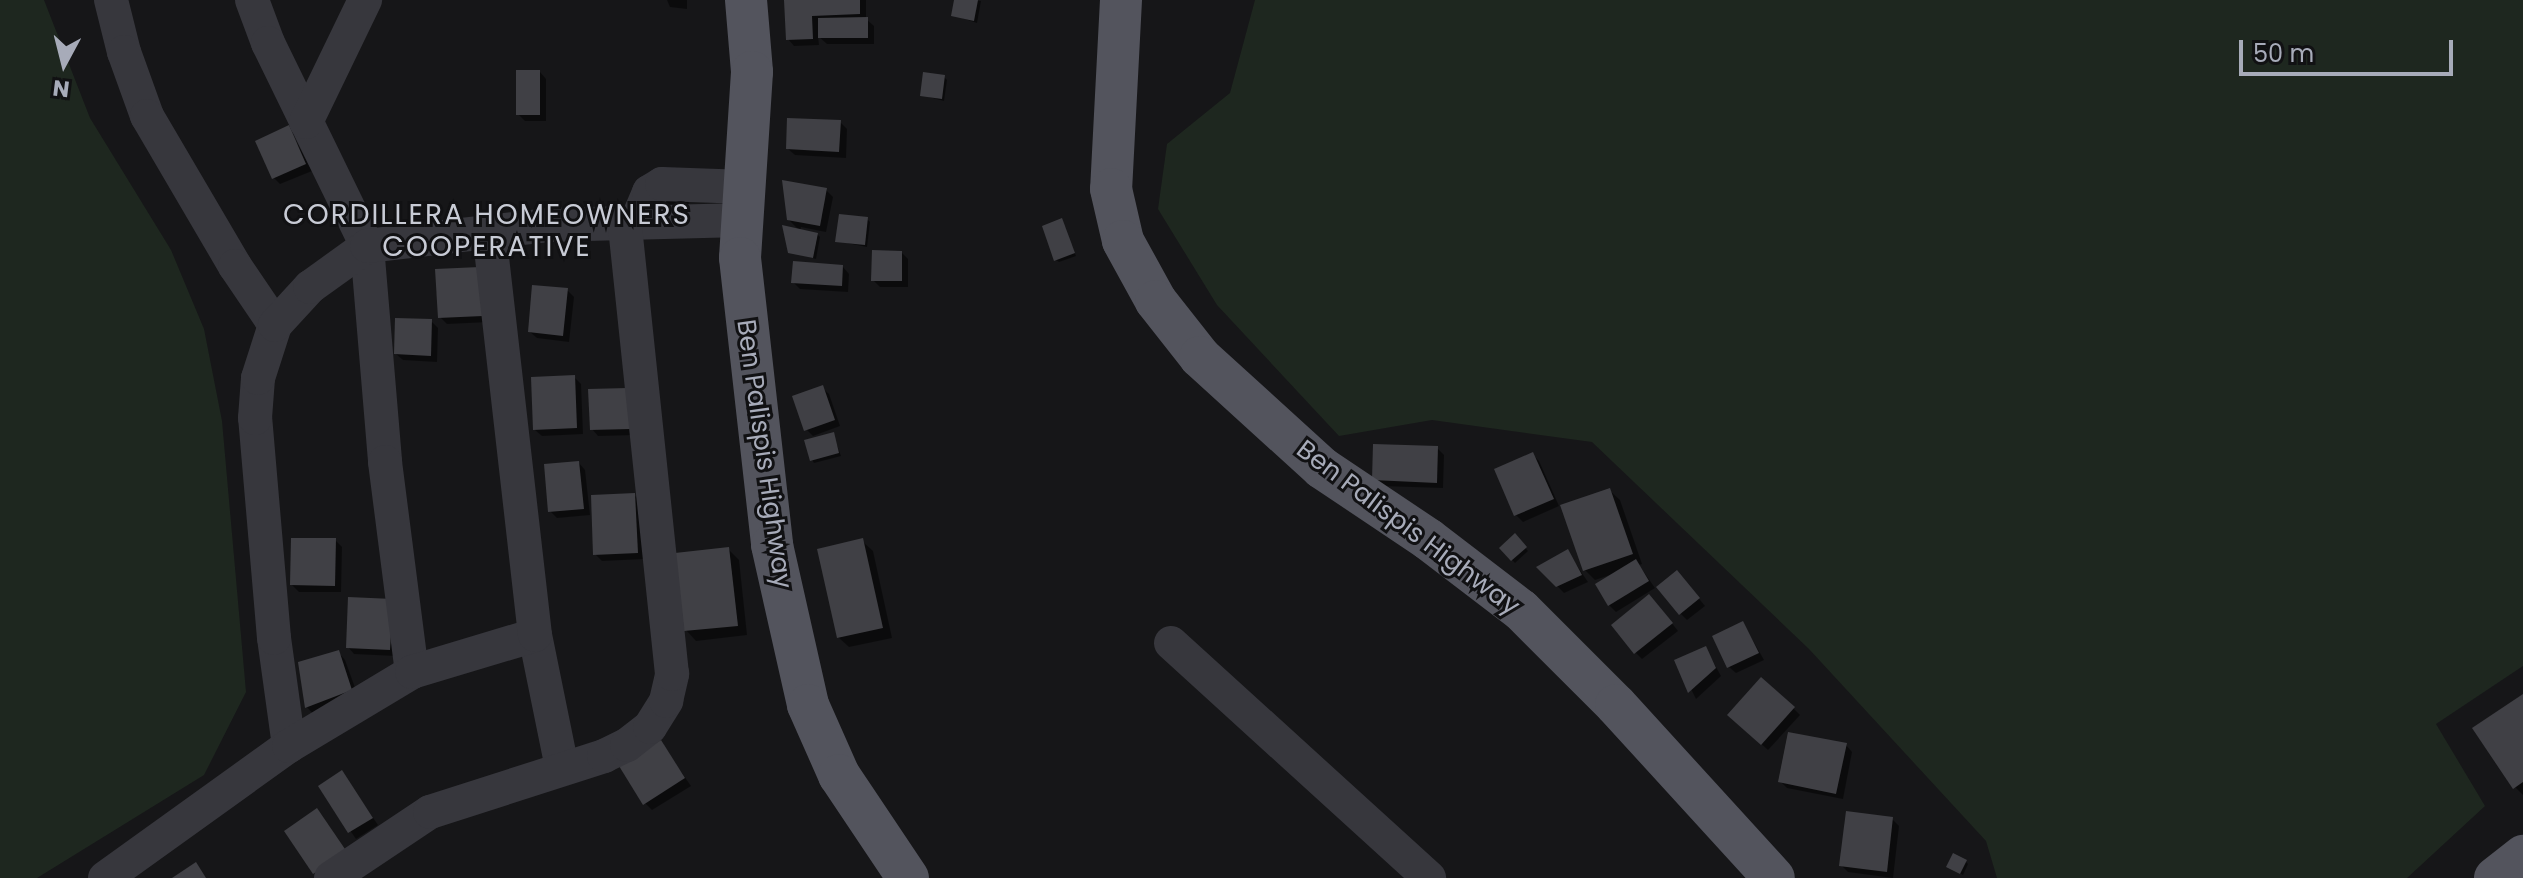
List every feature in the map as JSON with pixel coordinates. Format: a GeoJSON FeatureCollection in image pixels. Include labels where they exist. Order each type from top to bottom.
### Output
{"type":"FeatureCollection","features":[{"type":"Feature","properties":{"kind":"main road","name":"Ben Palispis Highway"},"geometry":{"type":"LineString","coordinates":[[746,0],[752,72],[740,258],[772,545],[808,705],[839,775],[908,878]]}},
{"type":"Feature","properties":{"kind":"main road","name":"Ben Palispis Highway"},"geometry":{"type":"LineString","coordinates":[[1121,0],[1111,189],[1123,241],[1156,301],[1200,357],[1322,468],[1428,539],[1521,610],[1616,705],[1774,878]]}},
{"type":"Feature","properties":{"kind":"main road"},"geometry":{"type":"LineString","coordinates":[[2495,878],[2523,856]]}},
{"type":"Feature","properties":{"kind":"street"},"geometry":{"type":"LineString","coordinates":[[111,0],[124,52],[147,116],[235,266],[275,325]]}},
{"type":"Feature","properties":{"kind":"street"},"geometry":{"type":"LineString","coordinates":[[252,0],[306,122],[367,246],[385,462],[412,672]]}},
{"type":"Feature","properties":{"kind":"street"},"geometry":{"type":"LineString","coordinates":[[306,122],[365,0]]}},
{"type":"Feature","properties":{"kind":"street"},"geometry":{"type":"LineString","coordinates":[[289,746],[274,638],[255,418],[258,378],[275,325],[310,287],[367,246],[548,225],[630,223],[744,204]]}},
{"type":"Feature","properties":{"kind":"street"},"geometry":{"type":"LineString","coordinates":[[331,878],[430,812],[604,756],[627,745],[650,727],[666,701],[672,674],[630,223]]}},
{"type":"Feature","properties":{"kind":"street"},"geometry":{"type":"LineString","coordinates":[[489,232],[535,635],[562,768]]}},
{"type":"Feature","properties":{"kind":"street"},"geometry":{"type":"LineString","coordinates":[[105,878],[289,746],[412,672],[535,635]]}},
{"type":"Feature","properties":{"kind":"street"},"geometry":{"type":"LineString","coordinates":[[1171,643],[1429,878]]}},
{"type":"Feature","properties":{"kind":"shaded area"},"geometry":{"type":"Polygon","coordinates":[[[0,0],[44,0],[90,118],[171,250],[204,329],[222,421],[246,692],[204,775],[37,878],[0,878],[0,0]]]}},
{"type":"Feature","properties":{"kind":"shaded area"},"geometry":{"type":"Polygon","coordinates":[[[1255,0],[2523,0],[2523,666],[2436,724],[2485,806],[2407,878],[1997,878],[1986,841],[1809,649],[1592,442],[1432,420],[1339,436],[1217,305],[1158,209],[1167,144],[1230,93],[1255,0]]]}},
{"type":"Feature","properties":{"kind":"building"},"geometry":{"type":"Polygon","coordinates":[[[784,0],[860,0],[860,14],[812,16],[813,39],[786,40],[784,0]]]}},
{"type":"Feature","properties":{"kind":"building"},"geometry":{"type":"Polygon","coordinates":[[[954,0],[978,0],[974,21],[951,16],[954,0]]]}},
{"type":"Feature","properties":{"kind":"building"},"geometry":{"type":"Polygon","coordinates":[[[868,17],[868,38],[818,38],[818,18],[868,17]]]}},
{"type":"Feature","properties":{"kind":"building"},"geometry":{"type":"Polygon","coordinates":[[[516,70],[540,70],[540,115],[516,115],[516,70]]]}},
{"type":"Feature","properties":{"kind":"building"},"geometry":{"type":"Polygon","coordinates":[[[923,72],[945,75],[942,99],[920,96],[923,72]]]}},
{"type":"Feature","properties":{"kind":"building"},"geometry":{"type":"Polygon","coordinates":[[[787,118],[841,120],[839,152],[786,149],[787,118]]]}},
{"type":"Feature","properties":{"kind":"building"},"geometry":{"type":"Polygon","coordinates":[[[289,125],[306,164],[272,179],[255,141],[289,125]]]}},
{"type":"Feature","properties":{"kind":"building"},"geometry":{"type":"Polygon","coordinates":[[[782,180],[827,188],[820,226],[787,220],[782,180]]]}},
{"type":"Feature","properties":{"kind":"building"},"geometry":{"type":"Polygon","coordinates":[[[839,214],[868,217],[865,245],[835,242],[839,214]]]}},
{"type":"Feature","properties":{"kind":"building"},"geometry":{"type":"Polygon","coordinates":[[[1062,218],[1075,253],[1054,261],[1042,226],[1062,218]]]}},
{"type":"Feature","properties":{"kind":"building"},"geometry":{"type":"Polygon","coordinates":[[[782,225],[818,233],[813,258],[788,253],[782,225]]]}},
{"type":"Feature","properties":{"kind":"building"},"geometry":{"type":"Polygon","coordinates":[[[872,250],[902,251],[902,281],[871,281],[872,250]]]}},
{"type":"Feature","properties":{"kind":"building"},"geometry":{"type":"Polygon","coordinates":[[[793,261],[843,265],[842,286],[791,283],[793,261]]]}},
{"type":"Feature","properties":{"kind":"building"},"geometry":{"type":"Polygon","coordinates":[[[480,267],[483,316],[438,318],[435,269],[480,267]]]}},
{"type":"Feature","properties":{"kind":"building"},"geometry":{"type":"Polygon","coordinates":[[[532,285],[568,288],[563,336],[528,332],[532,285]]]}},
{"type":"Feature","properties":{"kind":"building"},"geometry":{"type":"Polygon","coordinates":[[[395,318],[432,319],[431,356],[394,354],[395,318]]]}},
{"type":"Feature","properties":{"kind":"building"},"geometry":{"type":"Polygon","coordinates":[[[575,375],[577,428],[533,430],[531,377],[575,375]]]}},
{"type":"Feature","properties":{"kind":"building"},"geometry":{"type":"Polygon","coordinates":[[[823,385],[835,420],[804,431],[792,396],[823,385]]]}},
{"type":"Feature","properties":{"kind":"building"},"geometry":{"type":"Polygon","coordinates":[[[628,388],[630,429],[590,430],[588,389],[628,388]]]}},
{"type":"Feature","properties":{"kind":"building"},"geometry":{"type":"Polygon","coordinates":[[[834,432],[839,453],[810,461],[804,440],[834,432]]]}},
{"type":"Feature","properties":{"kind":"building"},"geometry":{"type":"Polygon","coordinates":[[[1373,444],[1438,446],[1437,483],[1372,480],[1373,444]]]}},
{"type":"Feature","properties":{"kind":"building"},"geometry":{"type":"Polygon","coordinates":[[[1533,452],[1554,499],[1514,516],[1494,469],[1533,452]]]}},
{"type":"Feature","properties":{"kind":"building"},"geometry":{"type":"Polygon","coordinates":[[[579,461],[584,509],[548,512],[544,464],[579,461]]]}},
{"type":"Feature","properties":{"kind":"building"},"geometry":{"type":"Polygon","coordinates":[[[1610,488],[1633,554],[1583,571],[1560,505],[1610,488]]]}},
{"type":"Feature","properties":{"kind":"building"},"geometry":{"type":"Polygon","coordinates":[[[635,493],[638,553],[593,555],[591,495],[635,493]]]}},
{"type":"Feature","properties":{"kind":"building"},"geometry":{"type":"Polygon","coordinates":[[[1515,533],[1527,547],[1511,561],[1499,548],[1515,533]]]}},
{"type":"Feature","properties":{"kind":"building"},"geometry":{"type":"Polygon","coordinates":[[[291,538],[336,538],[335,586],[290,585],[291,538]]]}},
{"type":"Feature","properties":{"kind":"building"},"geometry":{"type":"Polygon","coordinates":[[[863,538],[883,628],[837,638],[817,549],[863,538]]]}},
{"type":"Feature","properties":{"kind":"building"},"geometry":{"type":"Polygon","coordinates":[[[729,547],[738,626],[684,631],[675,553],[729,547]]]}},
{"type":"Feature","properties":{"kind":"building"},"geometry":{"type":"Polygon","coordinates":[[[1568,549],[1582,575],[1556,587],[1536,567],[1568,549]]]}},
{"type":"Feature","properties":{"kind":"building"},"geometry":{"type":"Polygon","coordinates":[[[1636,559],[1649,581],[1608,606],[1595,584],[1636,559]]]}},
{"type":"Feature","properties":{"kind":"building"},"geometry":{"type":"Polygon","coordinates":[[[1677,570],[1700,598],[1679,615],[1656,587],[1677,570]]]}},
{"type":"Feature","properties":{"kind":"building"},"geometry":{"type":"Polygon","coordinates":[[[1649,594],[1673,623],[1634,654],[1611,625],[1649,594]]]}},
{"type":"Feature","properties":{"kind":"building"},"geometry":{"type":"Polygon","coordinates":[[[348,597],[393,599],[390,650],[346,648],[348,597]]]}},
{"type":"Feature","properties":{"kind":"building"},"geometry":{"type":"Polygon","coordinates":[[[1743,621],[1759,653],[1727,668],[1712,636],[1743,621]]]}},
{"type":"Feature","properties":{"kind":"building"},"geometry":{"type":"Polygon","coordinates":[[[1706,646],[1716,668],[1688,693],[1674,660],[1706,646]]]}},
{"type":"Feature","properties":{"kind":"building"},"geometry":{"type":"Polygon","coordinates":[[[339,650],[352,690],[305,708],[298,662],[339,650]]]}},
{"type":"Feature","properties":{"kind":"building"},"geometry":{"type":"Polygon","coordinates":[[[1761,677],[1795,707],[1761,745],[1727,715],[1761,677]]]}},
{"type":"Feature","properties":{"kind":"building"},"geometry":{"type":"Polygon","coordinates":[[[2523,694],[2523,782],[2513,789],[2472,728],[2523,694]]]}},
{"type":"Feature","properties":{"kind":"building"},"geometry":{"type":"Polygon","coordinates":[[[1788,732],[1847,743],[1836,794],[1778,782],[1788,732]]]}},
{"type":"Feature","properties":{"kind":"building"},"geometry":{"type":"Polygon","coordinates":[[[661,740],[685,778],[643,805],[619,766],[661,740]]]}},
{"type":"Feature","properties":{"kind":"building"},"geometry":{"type":"Polygon","coordinates":[[[342,770],[373,818],[348,833],[318,786],[342,770]]]}},
{"type":"Feature","properties":{"kind":"building"},"geometry":{"type":"Polygon","coordinates":[[[317,808],[347,852],[313,874],[284,831],[317,808]]]}},
{"type":"Feature","properties":{"kind":"building"},"geometry":{"type":"Polygon","coordinates":[[[1846,811],[1893,817],[1887,872],[1839,866],[1846,811]]]}},
{"type":"Feature","properties":{"kind":"building"},"geometry":{"type":"Polygon","coordinates":[[[1953,853],[1967,860],[1960,874],[1946,867],[1953,853]]]}},
{"type":"Feature","properties":{"kind":"building"},"geometry":{"type":"Polygon","coordinates":[[[196,862],[206,878],[172,878],[196,862]]]}},
{"type":"Feature","properties":{"kind":"district","name":"CORDILLERA HOMEOWNERS COOPERATIVE"},"geometry":{"type":"Point","coordinates":[487,231]}}]}
